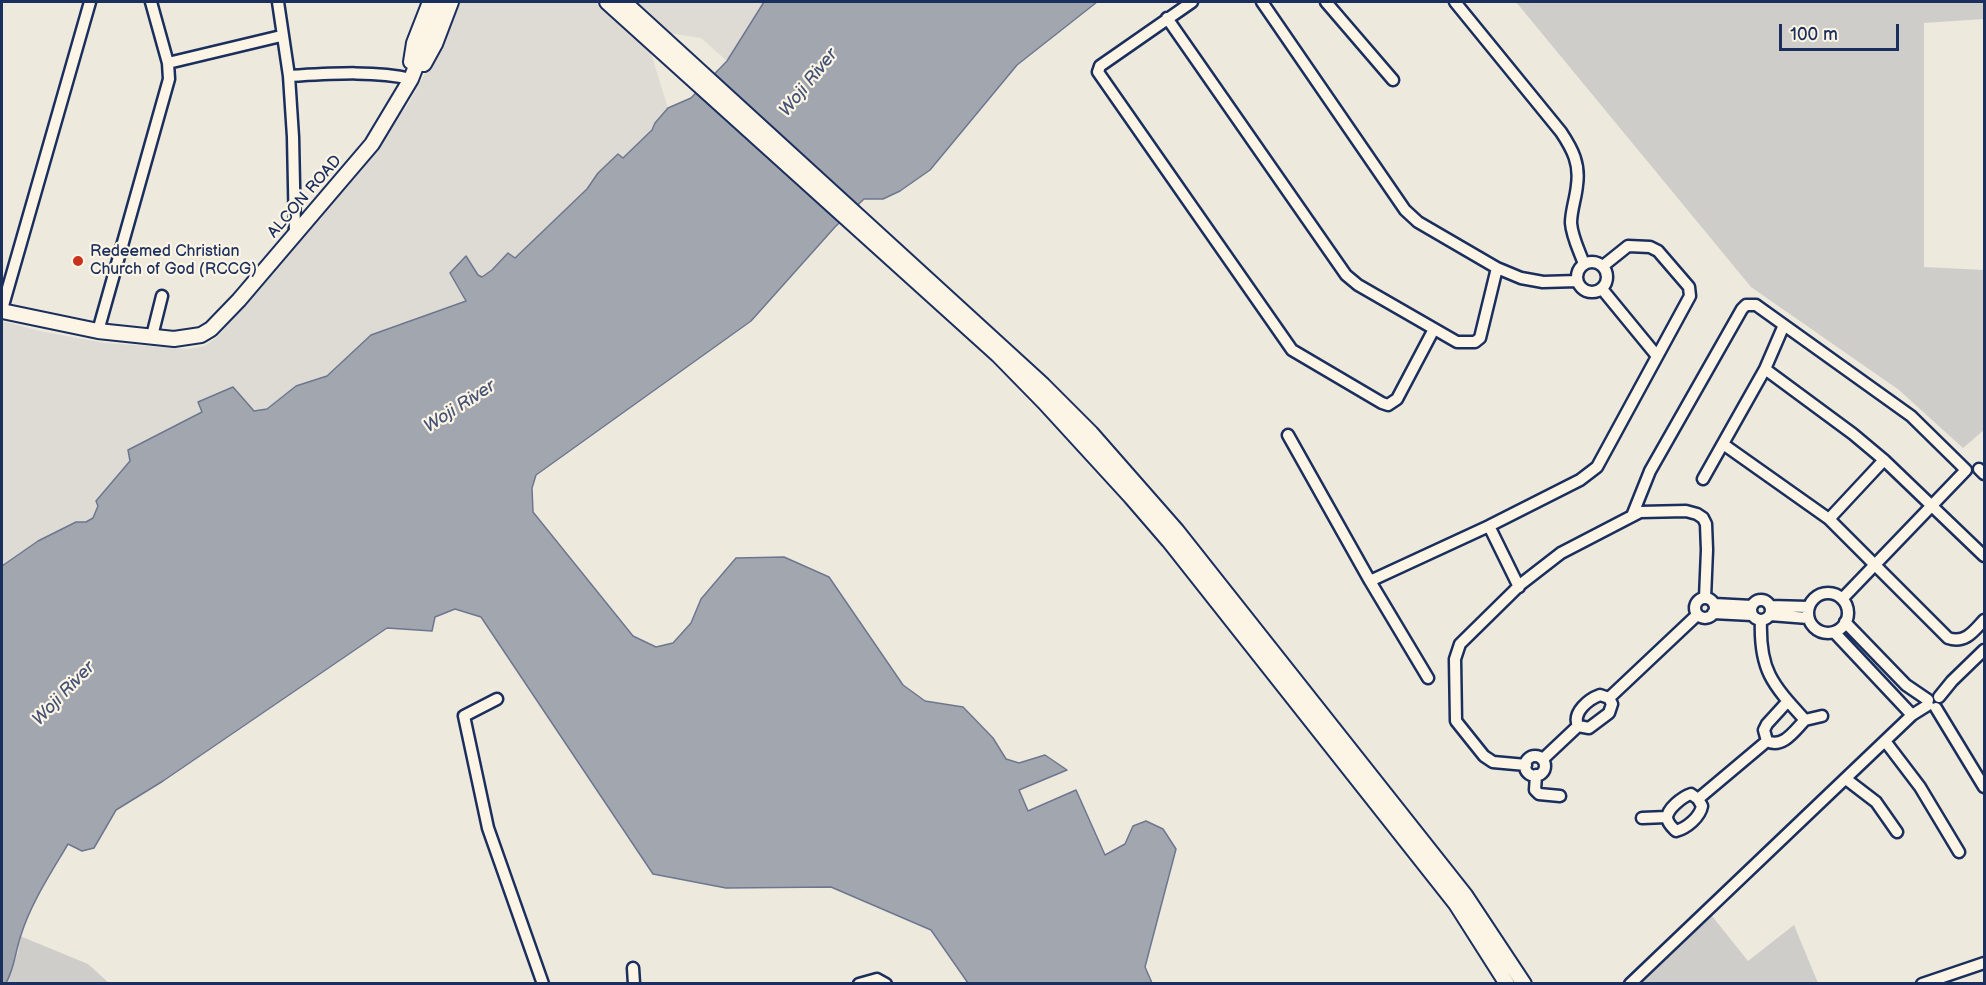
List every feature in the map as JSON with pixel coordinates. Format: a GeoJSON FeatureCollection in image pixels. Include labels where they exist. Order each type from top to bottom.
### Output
{"type":"FeatureCollection","features":[{"type":"Feature","properties":{"kind":"main road"},"geometry":{"type":"LineString","coordinates":[[411,79],[414,43],[430,2]]}},
{"type":"Feature","properties":{"kind":"main road"},"geometry":{"type":"LineString","coordinates":[[411,79],[441,2]]}},
{"type":"Feature","properties":{"kind":"main road"},"geometry":{"type":"LineString","coordinates":[[411,79],[427,61],[451,2]]}},
{"type":"Feature","properties":{"kind":"main road"},"geometry":{"type":"LineString","coordinates":[[607,2],[655,38],[867,231],[998,355],[1131,496],[1442,885],[1485,946],[1507,984]]}},
{"type":"Feature","properties":{"kind":"main road"},"geometry":{"type":"LineString","coordinates":[[624,2],[655,38]]}},
{"type":"Feature","properties":{"kind":"main road","name":"ALCON ROAD"},"geometry":{"type":"LineString","coordinates":[[2,310],[98,331],[174,339],[201,335],[211,329],[239,300],[372,144],[411,79]]}},
{"type":"Feature","properties":{"kind":"main road"},"geometry":{"type":"LineString","coordinates":[[867,231],[1043,385],[1131,476],[1451,877],[1524,984]]}},
{"type":"Feature","properties":{"kind":"street"},"geometry":{"type":"LineString","coordinates":[[2,310],[90,2]]}},
{"type":"Feature","properties":{"kind":"street"},"geometry":{"type":"LineString","coordinates":[[98,331],[169,74],[151,2]]}},
{"type":"Feature","properties":{"kind":"street"},"geometry":{"type":"LineString","coordinates":[[278,2],[281,36],[289,76],[295,233]]}},
{"type":"Feature","properties":{"kind":"street"},"geometry":{"type":"LineString","coordinates":[[1192,2],[1100,66],[1098,72],[1292,350],[1389,405],[1397,399],[1434,329]]}},
{"type":"Feature","properties":{"kind":"street"},"geometry":{"type":"LineString","coordinates":[[1262,2],[1405,210],[1418,222],[1497,268],[1521,278],[1543,282],[1577,281]]}},
{"type":"Feature","properties":{"kind":"street"},"geometry":{"type":"LineString","coordinates":[[1326,2],[1393,80]]}},
{"type":"Feature","properties":{"kind":"street"},"geometry":{"type":"LineString","coordinates":[[1455,2],[1561,132],[1573,151],[1577,165],[1577,185],[1571,220],[1572,234],[1584,264]]}},
{"type":"Feature","properties":{"kind":"street"},"geometry":{"type":"LineString","coordinates":[[1167,18],[1346,275],[1358,285],[1457,342],[1475,342],[1480,338],[1497,268]]}},
{"type":"Feature","properties":{"kind":"street"},"geometry":{"type":"LineString","coordinates":[[168,63],[281,36]]}},
{"type":"Feature","properties":{"kind":"street"},"geometry":{"type":"LineString","coordinates":[[289,76],[326,74],[398,76],[411,79]]}},
{"type":"Feature","properties":{"kind":"street"},"geometry":{"type":"LineString","coordinates":[[1370,581],[1489,526],[1580,480],[1597,467],[1690,296],[1689,287],[1658,251],[1650,247],[1628,246],[1603,266]]}},
{"type":"Feature","properties":{"kind":"street"},"geometry":{"type":"LineString","coordinates":[[1594,261],[1603,266],[1607,275],[1602,289],[1589,292],[1580,287],[1577,272],[1584,264],[1594,261]]}},
{"type":"Feature","properties":{"kind":"street"},"geometry":{"type":"LineString","coordinates":[[1602,289],[1657,356]]}},
{"type":"Feature","properties":{"kind":"street"},"geometry":{"type":"LineString","coordinates":[[152,336],[162,296]]}},
{"type":"Feature","properties":{"kind":"street"},"geometry":{"type":"LineString","coordinates":[[1632,516],[1650,471],[1742,309],[1746,305],[1756,305],[1911,416],[1966,470],[1842,599]]}},
{"type":"Feature","properties":{"kind":"street"},"geometry":{"type":"LineString","coordinates":[[1703,479],[1765,369],[1784,325]]}},
{"type":"Feature","properties":{"kind":"street"},"geometry":{"type":"LineString","coordinates":[[1765,369],[1853,434],[1884,460],[1984,556]]}},
{"type":"Feature","properties":{"kind":"street"},"geometry":{"type":"LineString","coordinates":[[1288,435],[1370,581],[1428,678]]}},
{"type":"Feature","properties":{"kind":"street"},"geometry":{"type":"LineString","coordinates":[[1723,444],[1829,519],[1948,638],[1957,641],[1968,636],[1984,620]]}},
{"type":"Feature","properties":{"kind":"street"},"geometry":{"type":"LineString","coordinates":[[1829,519],[1884,460]]}},
{"type":"Feature","properties":{"kind":"street"},"geometry":{"type":"LineString","coordinates":[[1526,765],[1493,762],[1484,756],[1456,721],[1455,659],[1460,644],[1519,587],[1561,553],[1640,512],[1686,511],[1703,518],[1707,534],[1710,605],[1706,618],[1697,615]]}},
{"type":"Feature","properties":{"kind":"street"},"geometry":{"type":"LineString","coordinates":[[1489,526],[1519,587]]}},
{"type":"Feature","properties":{"kind":"street"},"geometry":{"type":"LineString","coordinates":[[1826,592],[1833,593],[1842,599],[1847,606],[1848,613],[1845,622],[1834,632],[1825,633],[1813,627],[1808,612],[1814,597],[1826,592]]}},
{"type":"Feature","properties":{"kind":"street"},"geometry":{"type":"LineString","coordinates":[[1697,615],[1695,605],[1698,600],[1710,605],[1761,612],[1808,612]]}},
{"type":"Feature","properties":{"kind":"street"},"geometry":{"type":"LineString","coordinates":[[1761,612],[1760,646],[1768,674],[1805,720]]}},
{"type":"Feature","properties":{"kind":"street"},"geometry":{"type":"LineString","coordinates":[[1609,698],[1697,615]]}},
{"type":"Feature","properties":{"kind":"street"},"geometry":{"type":"LineString","coordinates":[[1845,622],[1904,682],[1933,703],[1984,787]]}},
{"type":"Feature","properties":{"kind":"street"},"geometry":{"type":"LineString","coordinates":[[1834,632],[1912,715]]}},
{"type":"Feature","properties":{"kind":"street"},"geometry":{"type":"LineString","coordinates":[[1630,984],[1912,715],[1933,703],[1984,650]]}},
{"type":"Feature","properties":{"kind":"street"},"geometry":{"type":"LineString","coordinates":[[1892,693],[1904,682]]}},
{"type":"Feature","properties":{"kind":"street"},"geometry":{"type":"LineString","coordinates":[[1600,694],[1609,698],[1612,708],[1609,713],[1589,728],[1578,726],[1576,721],[1579,712],[1587,704],[1600,694]]}},
{"type":"Feature","properties":{"kind":"street"},"geometry":{"type":"LineString","coordinates":[[497,699],[464,716],[488,828],[543,984]]}},
{"type":"Feature","properties":{"kind":"street"},"geometry":{"type":"LineString","coordinates":[[1767,741],[1764,730],[1767,724],[1788,701]]}},
{"type":"Feature","properties":{"kind":"street"},"geometry":{"type":"LineString","coordinates":[[1767,741],[1774,744],[1781,743],[1805,720],[1822,716]]}},
{"type":"Feature","properties":{"kind":"street"},"geometry":{"type":"LineString","coordinates":[[1543,759],[1578,726]]}},
{"type":"Feature","properties":{"kind":"street"},"geometry":{"type":"LineString","coordinates":[[1698,799],[1767,741]]}},
{"type":"Feature","properties":{"kind":"street"},"geometry":{"type":"LineString","coordinates":[[1885,741],[1920,787],[1959,852]]}},
{"type":"Feature","properties":{"kind":"street"},"geometry":{"type":"LineString","coordinates":[[1532,756],[1539,756],[1545,763],[1545,770],[1536,776],[1528,772],[1526,765],[1527,760],[1532,756]]}},
{"type":"Feature","properties":{"kind":"street"},"geometry":{"type":"LineString","coordinates":[[1536,776],[1535,790],[1539,794],[1560,796]]}},
{"type":"Feature","properties":{"kind":"street"},"geometry":{"type":"LineString","coordinates":[[1846,778],[1876,802],[1896,832]]}},
{"type":"Feature","properties":{"kind":"street"},"geometry":{"type":"LineString","coordinates":[[1690,794],[1698,799],[1702,806],[1701,812],[1684,829],[1676,831],[1669,823],[1667,817],[1669,812],[1690,794]]}},
{"type":"Feature","properties":{"kind":"street"},"geometry":{"type":"LineString","coordinates":[[1642,818],[1667,817]]}},
{"type":"Feature","properties":{"kind":"street"},"geometry":{"type":"LineString","coordinates":[[1922,984],[1984,963]]}},
{"type":"Feature","properties":{"kind":"street"},"geometry":{"type":"LineString","coordinates":[[633,968],[634,984]]}},
{"type":"Feature","properties":{"kind":"street"},"geometry":{"type":"LineString","coordinates":[[860,984],[877,979],[886,984]]}},
{"type":"Feature","properties":{"kind":"shaded area"},"geometry":{"type":"Polygon","coordinates":[[[459,2],[599,2],[649,47],[668,108],[652,130],[623,159],[618,155],[598,173],[587,189],[515,258],[507,253],[492,270],[482,277],[478,275],[467,257],[466,300],[371,335],[327,376],[296,386],[267,409],[254,411],[198,402],[202,412],[128,450],[130,461],[96,501],[98,506],[93,518],[38,541],[2,566],[2,321],[44,332],[106,343],[187,349],[205,346],[218,336],[387,135],[408,104],[437,52],[459,2]]]}},
{"type":"Feature","properties":{"kind":"shaded area"},"geometry":{"type":"Polygon","coordinates":[[[632,2],[764,2],[727,61],[701,38],[667,33],[632,2]]]}},
{"type":"Feature","properties":{"kind":"shaded area"},"geometry":{"type":"Polygon","coordinates":[[[1516,2],[1984,2],[1984,19],[1924,23],[1924,267],[1984,270],[1984,430],[1963,448],[1899,390],[1751,287],[1516,2]]]}},
{"type":"Feature","properties":{"kind":"shaded area"},"geometry":{"type":"Polygon","coordinates":[[[1712,916],[1748,961],[1794,925],[1818,983],[1642,983],[1712,916]]]}},
{"type":"Feature","properties":{"kind":"shaded area"},"geometry":{"type":"Polygon","coordinates":[[[20,936],[88,964],[109,983],[6,984],[18,952],[20,936]]]}},
{"type":"Feature","properties":{"kind":"water","name":"Woji River"},"geometry":{"type":"Polygon","coordinates":[[[764,2],[1097,2],[1017,65],[930,170],[900,191],[883,199],[864,199],[835,227],[751,321],[536,475],[532,488],[533,512],[633,636],[656,647],[673,643],[691,623],[701,599],[736,558],[784,557],[829,577],[903,685],[925,701],[963,707],[993,738],[1006,759],[1019,763],[1045,755],[1067,770],[1019,790],[1028,811],[1076,790],[1105,855],[1125,844],[1133,826],[1146,821],[1163,829],[1176,849],[1145,967],[1152,983],[968,983],[931,930],[831,887],[726,888],[653,874],[481,617],[455,609],[435,617],[432,631],[387,628],[163,781],[116,810],[94,848],[82,851],[68,844],[30,911],[11,971],[6,983],[2,984],[2,566],[38,541],[76,522],[86,522],[93,518],[98,506],[96,501],[130,461],[128,450],[202,412],[198,402],[233,387],[254,411],[267,409],[296,386],[327,376],[371,335],[466,301],[450,273],[466,256],[478,275],[482,277],[508,253],[515,258],[587,189],[598,173],[618,154],[623,158],[652,130],[668,108],[691,98],[727,61],[764,2]]]}},
{"type":"Feature","properties":{"kind":"place","name":"Redeemed Christian Church of God (RCCG)"},"geometry":{"type":"Point","coordinates":[78,261]}}]}
